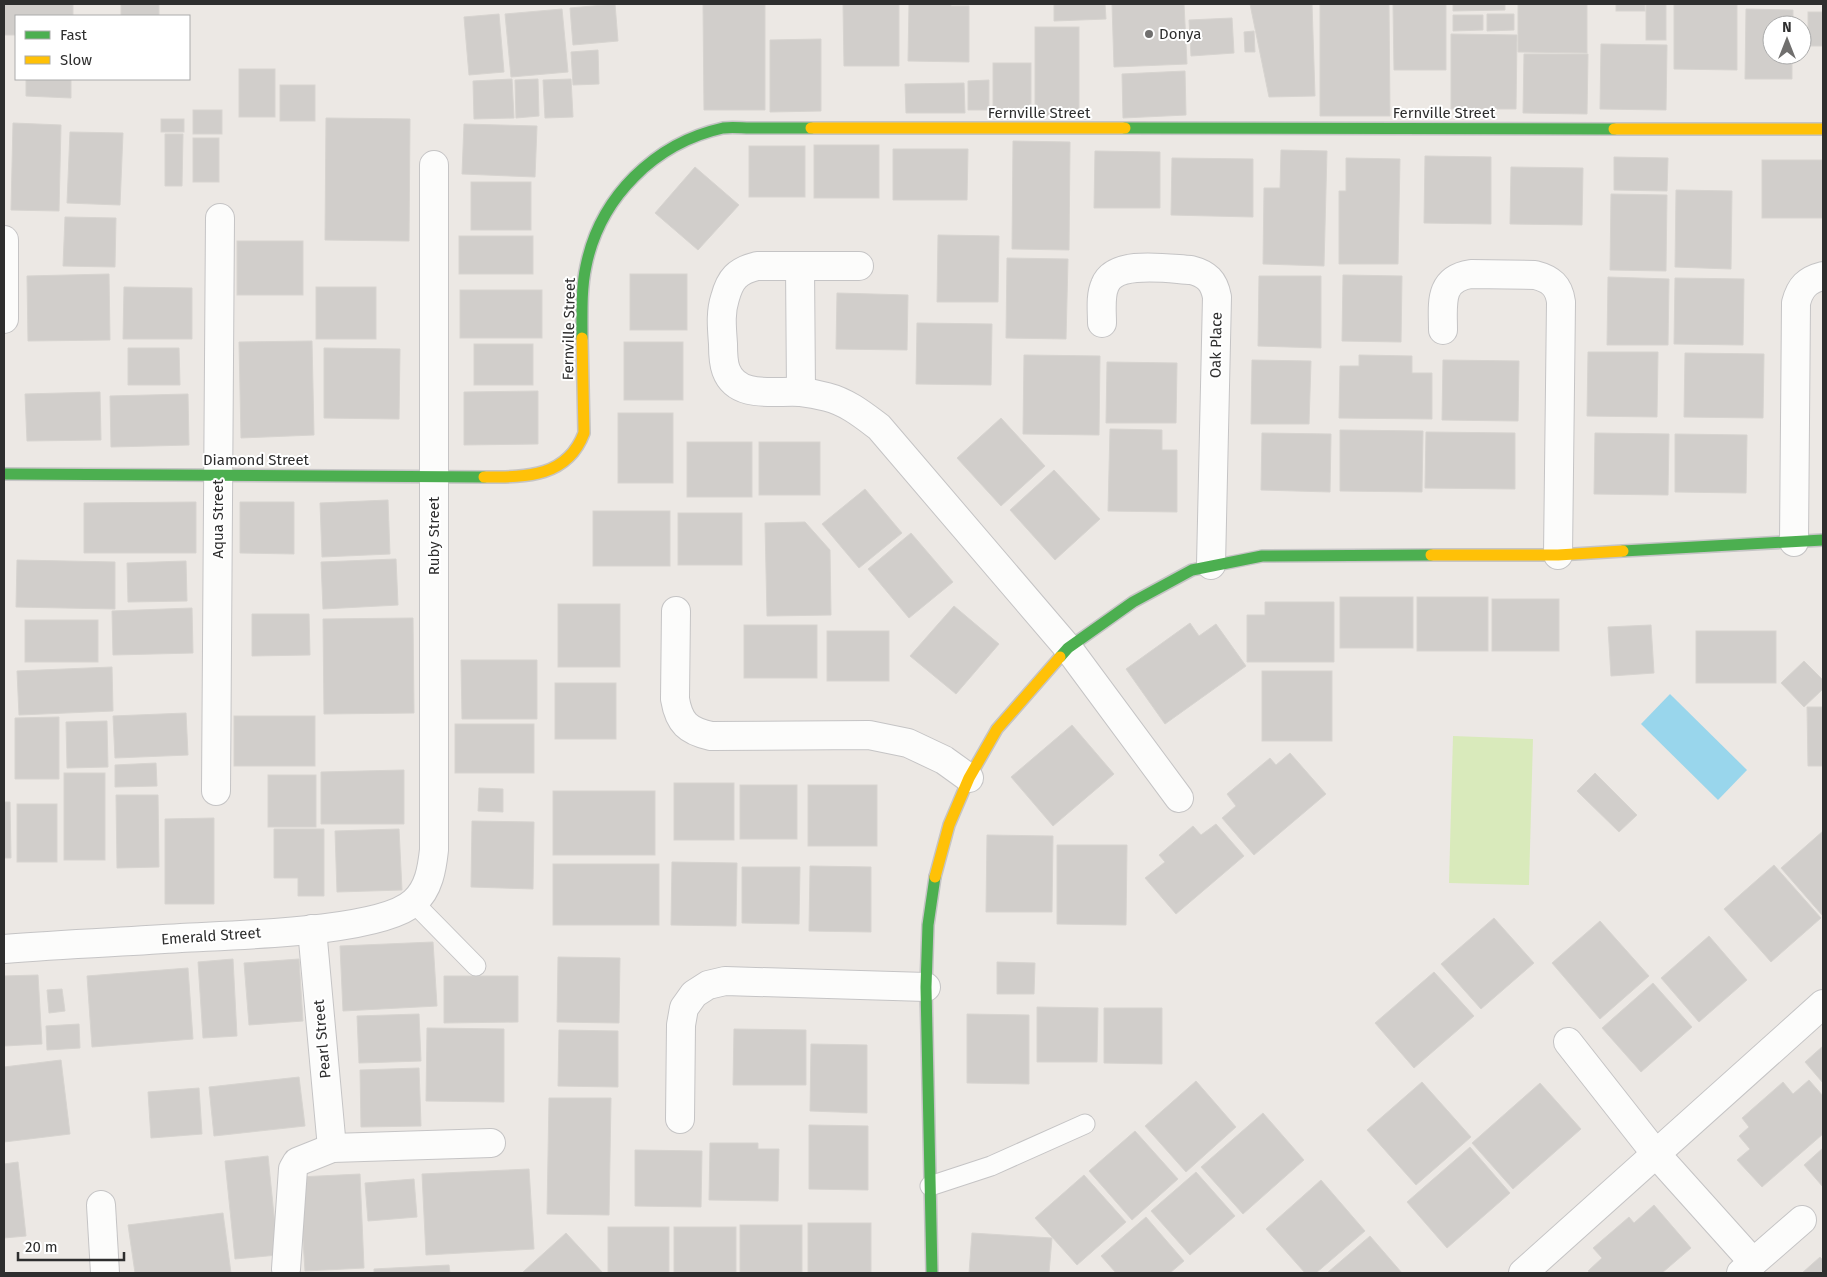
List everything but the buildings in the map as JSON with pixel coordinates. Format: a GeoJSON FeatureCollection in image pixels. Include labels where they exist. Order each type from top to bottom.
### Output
{"type":"FeatureCollection","features":[{"type":"Feature","properties":{"kind":"street","name":"Fernville Street"},"geometry":{"type":"LineString","coordinates":[[508,477],[534,475],[551,470],[574,455],[581,445],[584,418],[581,319],[583,283],[588,253],[599,226],[615,198],[636,172],[663,152],[698,136],[726,128],[1823,129]]}},
{"type":"Feature","properties":{"kind":"street","name":"Ruby Street"},"geometry":{"type":"LineString","coordinates":[[414,903],[425,888],[432,869],[434,850],[434,165]]}},
{"type":"Feature","properties":{"kind":"street","name":"Aqua Street"},"geometry":{"type":"LineString","coordinates":[[216,790],[220,218]]}},
{"type":"Feature","properties":{"kind":"street"},"geometry":{"type":"LineString","coordinates":[[4,240],[4,319]]}},
{"type":"Feature","properties":{"kind":"street"},"geometry":{"type":"LineString","coordinates":[[859,266],[757,266],[744,269],[734,278],[727,291],[722,308],[723,358],[726,371],[734,382],[746,390],[759,392],[801,392],[828,397],[854,408],[879,427],[1068,648],[1179,798]]}},
{"type":"Feature","properties":{"kind":"street"},"geometry":{"type":"LineString","coordinates":[[800,266],[801,392]]}},
{"type":"Feature","properties":{"kind":"street","name":"Oak Place"},"geometry":{"type":"LineString","coordinates":[[1102,323],[1105,284],[1111,276],[1120,270],[1130,268],[1191,270],[1201,272],[1210,278],[1215,287],[1217,307],[1211,565]]}},
{"type":"Feature","properties":{"kind":"street"},"geometry":{"type":"LineString","coordinates":[[1443,330],[1445,290],[1451,282],[1460,276],[1471,274],[1535,275],[1545,277],[1554,283],[1560,292],[1558,555]]}},
{"type":"Feature","properties":{"kind":"street"},"geometry":{"type":"LineString","coordinates":[[1794,542],[1796,303],[1798,293],[1804,284],[1823,276]]}},
{"type":"Feature","properties":{"kind":"street","name":"Diamond Street"},"geometry":{"type":"LineString","coordinates":[[4,474],[508,477]]}},
{"type":"Feature","properties":{"kind":"street"},"geometry":{"type":"LineString","coordinates":[[932,1273],[926,987],[928,925],[935,874],[949,825],[969,778],[997,729],[1068,648],[1133,602],[1192,570],[1262,556],[1558,555],[1823,540]]}},
{"type":"Feature","properties":{"kind":"street"},"geometry":{"type":"LineString","coordinates":[[676,611],[675,699],[677,713],[685,725],[697,733],[711,736],[869,735],[908,743],[944,760],[969,778]]}},
{"type":"Feature","properties":{"kind":"street","name":"Emerald Street"},"geometry":{"type":"LineString","coordinates":[[4,949],[312,929],[359,923],[388,916],[414,903]]}},
{"type":"Feature","properties":{"kind":"street","name":"Pearl Street"},"geometry":{"type":"LineString","coordinates":[[312,929],[332,1148]]}},
{"type":"Feature","properties":{"kind":"street"},"geometry":{"type":"LineString","coordinates":[[680,1119],[681,1025],[684,1008],[694,994],[708,985],[726,981],[926,987]]}},
{"type":"Feature","properties":{"kind":"street"},"geometry":{"type":"LineString","coordinates":[[1523,1273],[1823,1004]]}},
{"type":"Feature","properties":{"kind":"street"},"geometry":{"type":"LineString","coordinates":[[1568,1042],[1747,1268],[1802,1220]]}},
{"type":"Feature","properties":{"kind":"street"},"geometry":{"type":"LineString","coordinates":[[286,1270],[294,1164],[302,1159],[332,1148],[491,1143]]}},
{"type":"Feature","properties":{"kind":"street"},"geometry":{"type":"LineString","coordinates":[[101,1205],[105,1273]]}},
{"type":"Feature","properties":{"kind":"lane"},"geometry":{"type":"LineString","coordinates":[[414,903],[476,966]]}},
{"type":"Feature","properties":{"kind":"lane"},"geometry":{"type":"LineString","coordinates":[[930,1186],[991,1166],[1086,1124]]}},
{"type":"Feature","properties":{"kind":"green space"},"geometry":{"type":"Polygon","coordinates":[[[1453,736],[1533,739],[1529,885],[1449,883],[1453,736]]]}},
{"type":"Feature","properties":{"kind":"water"},"geometry":{"type":"Polygon","coordinates":[[[1670,694],[1747,770],[1718,800],[1641,724],[1670,694]]]}},
{"type":"Feature","properties":{"kind":"traffic: fast"},"geometry":{"type":"LineString","coordinates":[[582,338],[583,284],[593,241],[604,217],[634,177],[653,160],[675,146],[698,135],[723,128],[811,128]]}},
{"type":"Feature","properties":{"kind":"traffic: fast"},"geometry":{"type":"LineString","coordinates":[[1125,128],[1614,129]]}},
{"type":"Feature","properties":{"kind":"traffic: fast"},"geometry":{"type":"LineString","coordinates":[[4,474],[484,477]]}},
{"type":"Feature","properties":{"kind":"traffic: fast"},"geometry":{"type":"LineString","coordinates":[[1623,551],[1823,540]]}},
{"type":"Feature","properties":{"kind":"traffic: fast"},"geometry":{"type":"LineString","coordinates":[[1060,657],[1068,648],[1133,602],[1192,570],[1262,556],[1431,555]]}},
{"type":"Feature","properties":{"kind":"traffic: fast"},"geometry":{"type":"LineString","coordinates":[[932,1273],[926,987],[928,925],[935,877]]}},
{"type":"Feature","properties":{"kind":"traffic: slow"},"geometry":{"type":"LineString","coordinates":[[811,128],[1125,128]]}},
{"type":"Feature","properties":{"kind":"traffic: slow"},"geometry":{"type":"LineString","coordinates":[[1614,129],[1823,129]]}},
{"type":"Feature","properties":{"kind":"traffic: slow"},"geometry":{"type":"LineString","coordinates":[[484,477],[529,475],[543,472],[556,467],[577,448],[584,433],[582,338]]}},
{"type":"Feature","properties":{"kind":"traffic: slow"},"geometry":{"type":"LineString","coordinates":[[1431,555],[1558,555],[1623,551]]}},
{"type":"Feature","properties":{"kind":"traffic: slow"},"geometry":{"type":"LineString","coordinates":[[935,877],[949,825],[969,778],[997,729],[1060,657]]}},
{"type":"Feature","properties":{"kind":"place","name":"Donya"},"geometry":{"type":"Point","coordinates":[1149,34]}}]}
